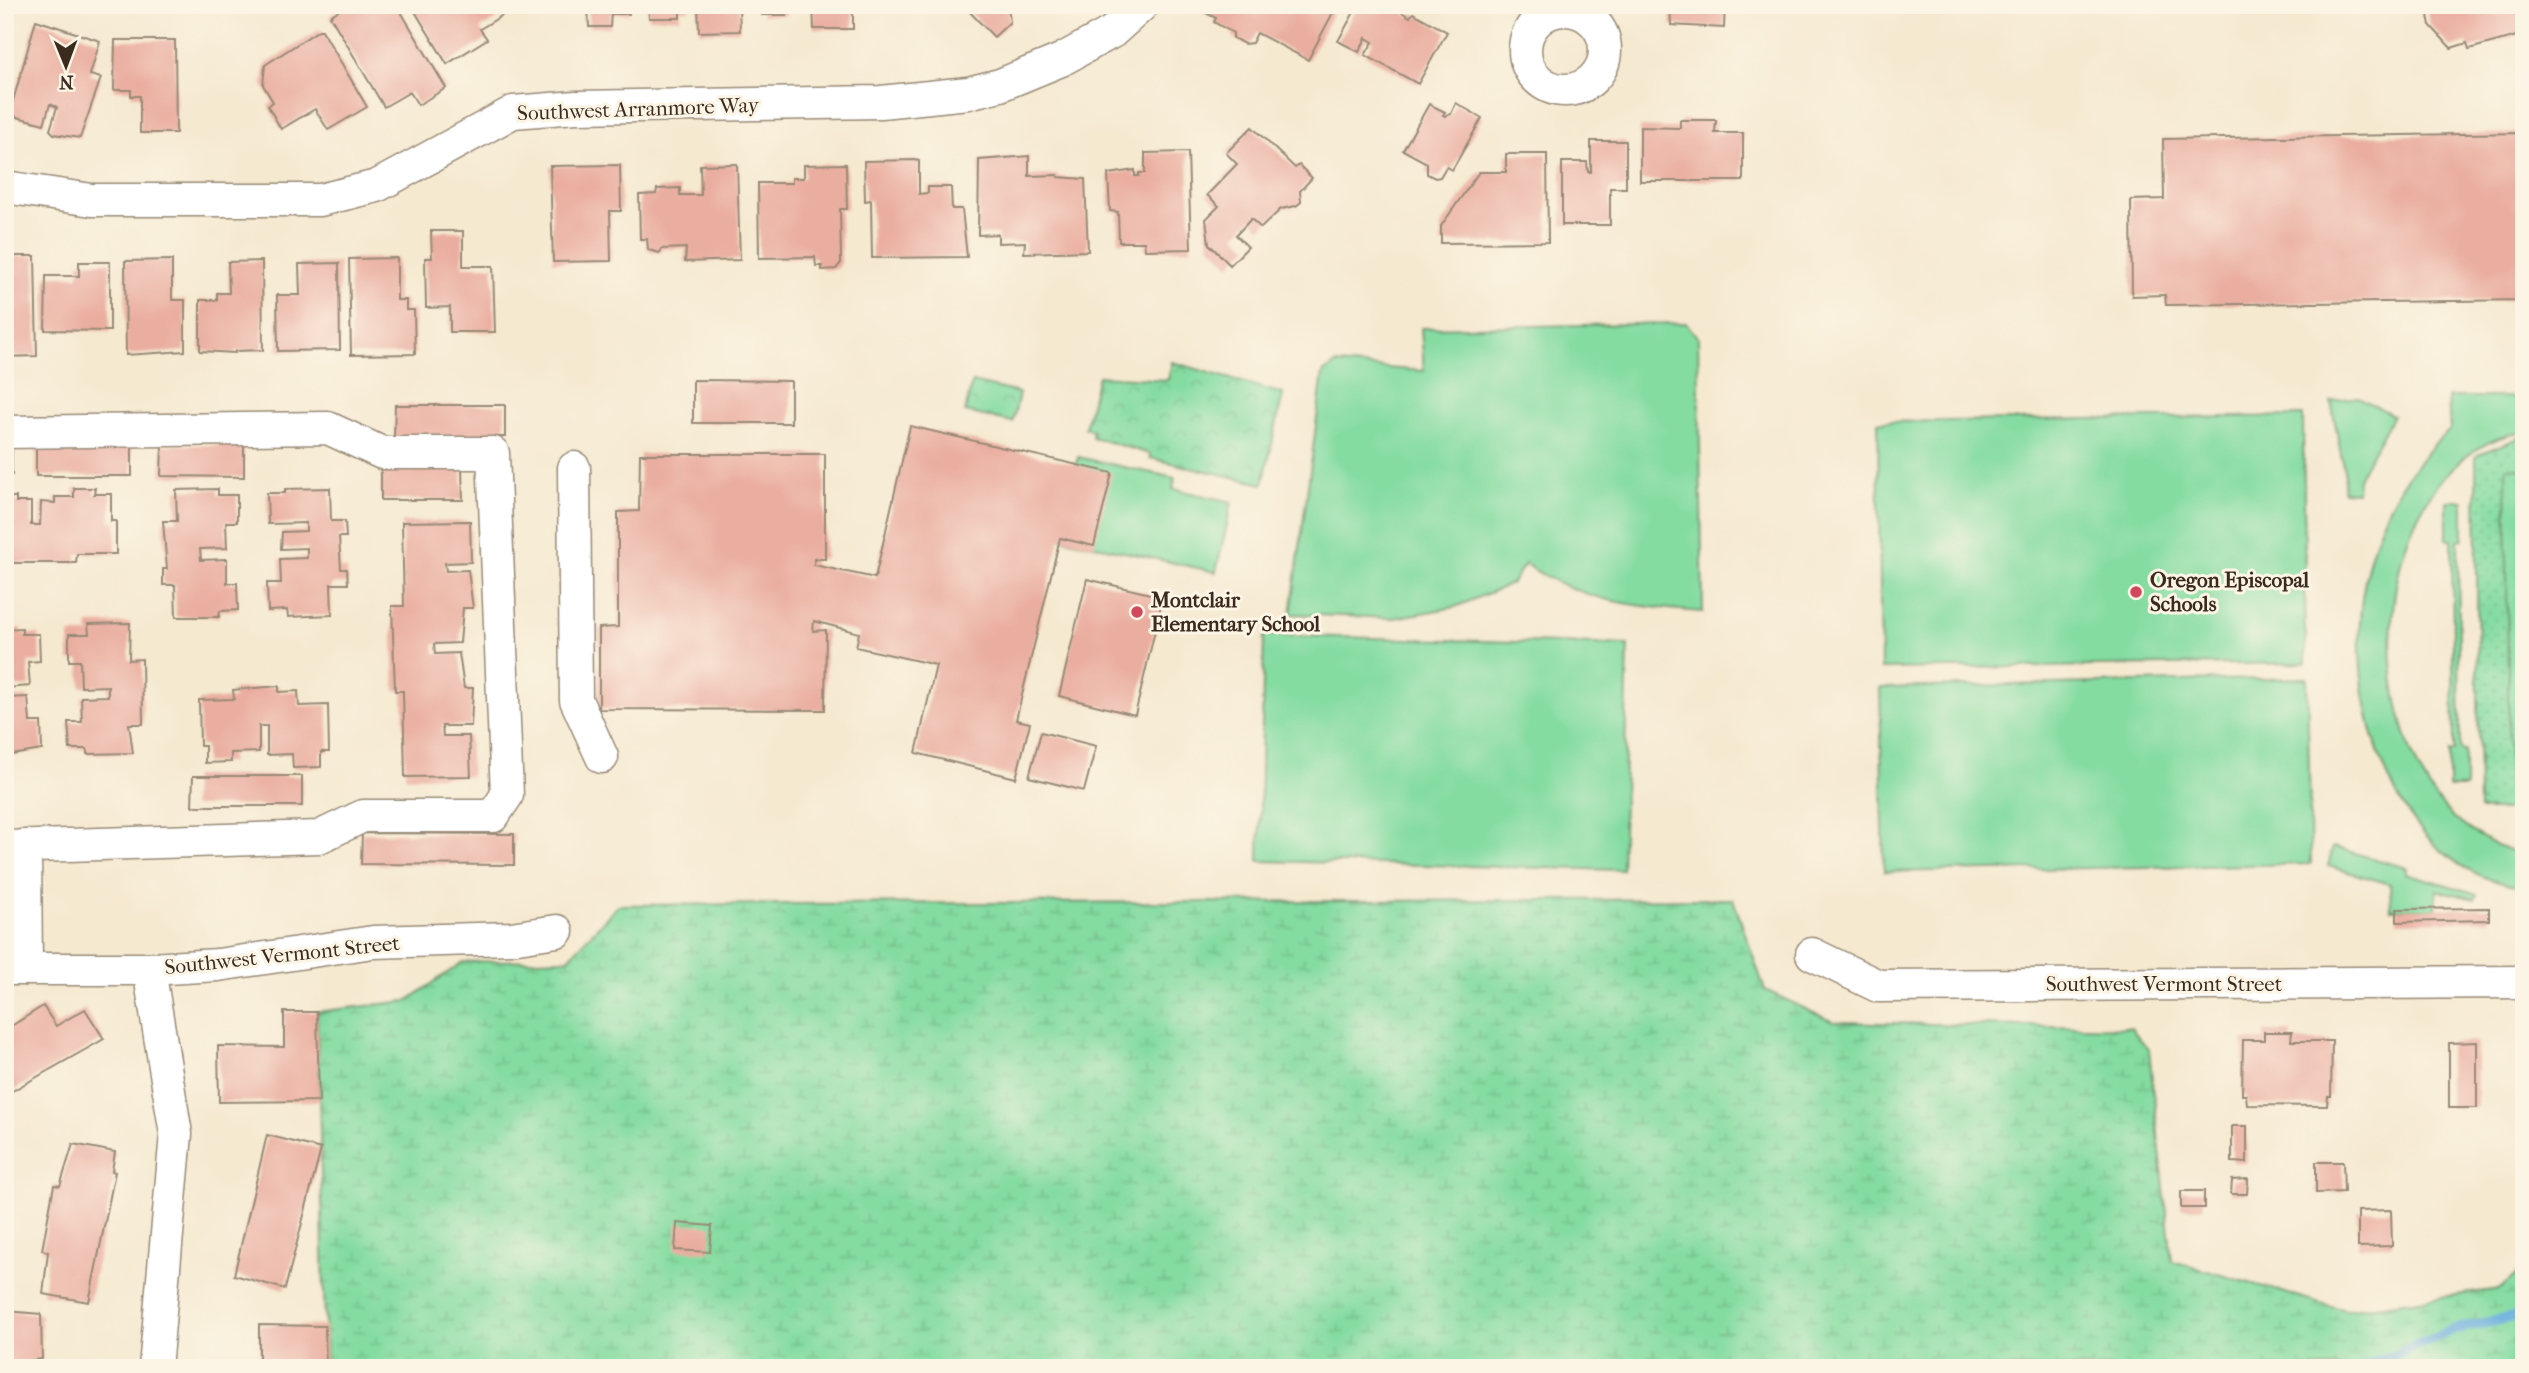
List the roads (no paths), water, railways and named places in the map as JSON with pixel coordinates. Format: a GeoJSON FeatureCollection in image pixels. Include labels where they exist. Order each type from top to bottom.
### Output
{"type":"FeatureCollection","features":[{"type":"Feature","properties":{"kind":"street","name":"Southwest Arranmore Way"},"geometry":{"type":"LineString","coordinates":[[5,187],[61,198],[92,200],[320,200],[377,186],[513,112],[576,107],[881,102],[968,93],[1000,85],[1062,60],[1112,32],[1142,5]]}},
{"type":"Feature","properties":{"kind":"street"},"geometry":{"type":"LineString","coordinates":[[5,432],[328,428],[382,453],[493,453],[507,795],[493,816],[363,816],[319,837],[15,847],[16,969]]}},
{"type":"Feature","properties":{"kind":"street"},"geometry":{"type":"LineString","coordinates":[[574,468],[576,700],[602,757]]}},
{"type":"Feature","properties":{"kind":"street","name":"Southwest Vermont Street"},"geometry":{"type":"LineString","coordinates":[[16,969],[149,969],[218,965],[373,942],[511,938],[557,931]]}},
{"type":"Feature","properties":{"kind":"street","name":"Southwest Vermont Street"},"geometry":{"type":"LineString","coordinates":[[1812,954],[1878,986],[2524,982]]}},
{"type":"Feature","properties":{"kind":"street"},"geometry":{"type":"LineString","coordinates":[[149,969],[176,1134],[155,1368]]}},
{"type":"Feature","properties":{"kind":"waterway"},"geometry":{"type":"LineString","coordinates":[[2363,1368],[2455,1329],[2524,1315]]}},
{"type":"Feature","properties":{"kind":"place","name":"Oregon Episcopal Schools"},"geometry":{"type":"Point","coordinates":[2136,592]}},
{"type":"Feature","properties":{"kind":"place","name":"Montclair Elementary School"},"geometry":{"type":"Point","coordinates":[1137,612]}}]}
